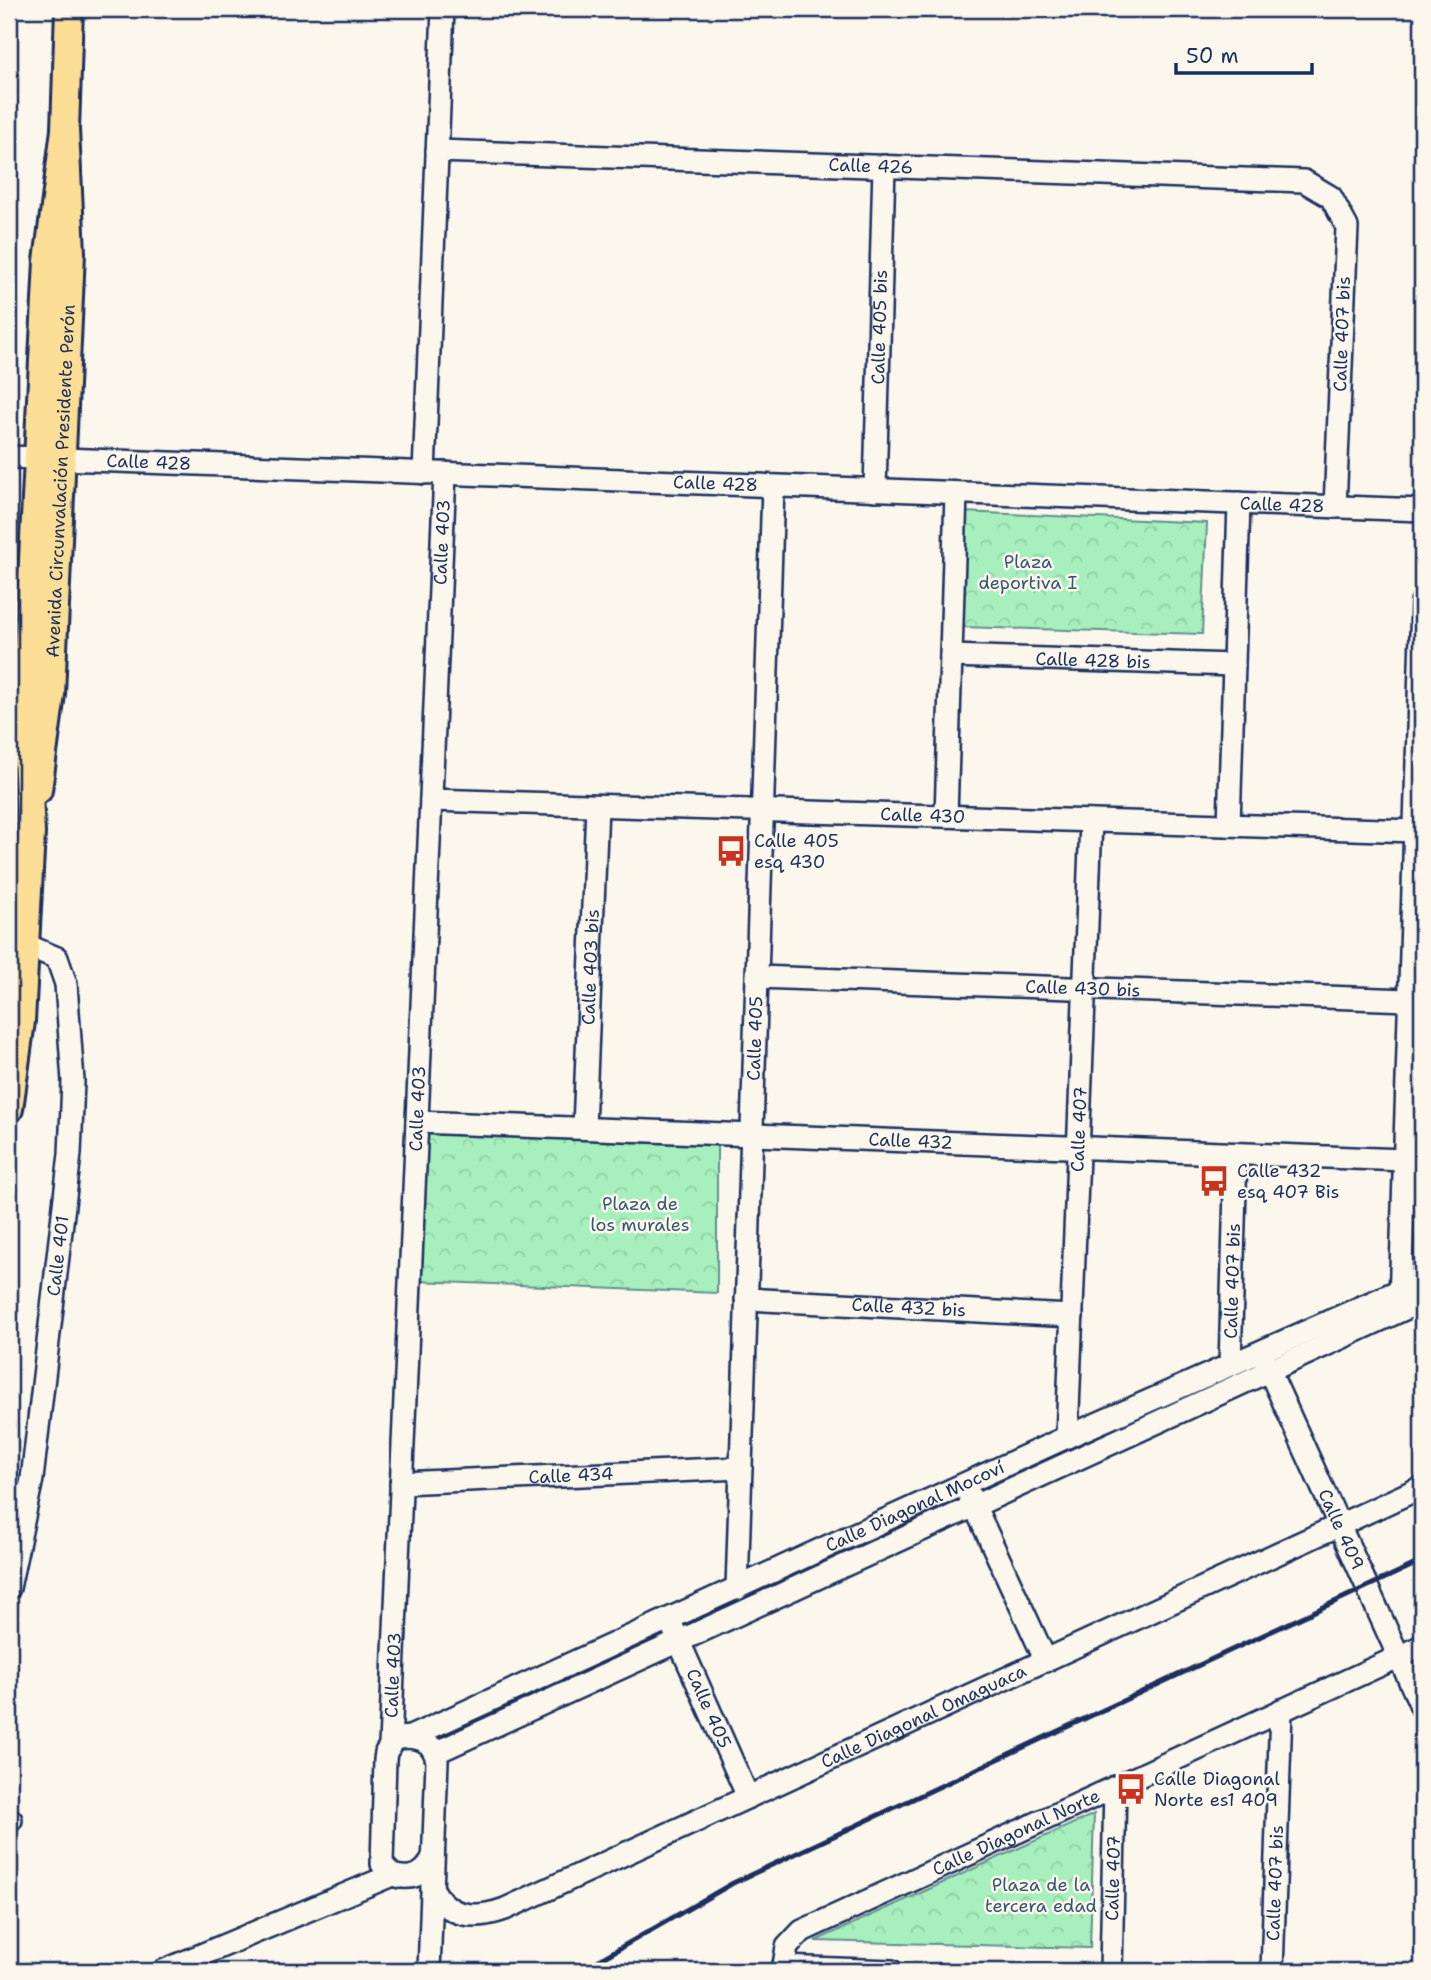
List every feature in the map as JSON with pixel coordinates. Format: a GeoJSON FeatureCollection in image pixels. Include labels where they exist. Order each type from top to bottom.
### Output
{"type":"FeatureCollection","features":[{"type":"Feature","properties":{"kind":"main road","name":"Avenida Circunvalación Presidente Perón"},"geometry":{"type":"LineString","coordinates":[[9,1109],[21,1021],[26,945],[31,833],[25,717],[50,459],[49,241],[65,130],[69,9]]}},
{"type":"Feature","properties":{"kind":"street","name":"Calle 403"},"geometry":{"type":"LineString","coordinates":[[392,1875],[386,1870],[381,1857],[385,1759],[400,1741],[401,1483],[430,800],[437,151],[443,9]]}},
{"type":"Feature","properties":{"kind":"street","name":"Calle 426"},"geometry":{"type":"LineString","coordinates":[[437,151],[1304,181]]}},
{"type":"Feature","properties":{"kind":"street","name":"Calle 405 bis"},"geometry":{"type":"LineString","coordinates":[[875,490],[884,166]]}},
{"type":"Feature","properties":{"kind":"street","name":"Calle 407 bis"},"geometry":{"type":"LineString","coordinates":[[1304,181],[1331,197],[1347,227],[1335,507]]}},
{"type":"Feature","properties":{"kind":"street","name":"Calle 428"},"geometry":{"type":"LineString","coordinates":[[9,457],[1422,510]]}},
{"type":"Feature","properties":{"kind":"street","name":"Calle 405"},"geometry":{"type":"LineString","coordinates":[[737,1589],[773,487]]}},
{"type":"Feature","properties":{"kind":"street"},"geometry":{"type":"LineString","coordinates":[[946,816],[956,493]]}},
{"type":"Feature","properties":{"kind":"street"},"geometry":{"type":"LineString","coordinates":[[1229,825],[1239,503]]}},
{"type":"Feature","properties":{"kind":"street"},"geometry":{"type":"LineString","coordinates":[[1422,602],[1400,1301],[1422,1301]]}},
{"type":"Feature","properties":{"kind":"street","name":"Calle 428 bis"},"geometry":{"type":"LineString","coordinates":[[951,656],[1234,665]]}},
{"type":"Feature","properties":{"kind":"street","name":"Calle 430"},"geometry":{"type":"LineString","coordinates":[[430,800],[1416,831]]}},
{"type":"Feature","properties":{"kind":"street","name":"Calle 403 bis"},"geometry":{"type":"LineString","coordinates":[[584,1128],[597,806]]}},
{"type":"Feature","properties":{"kind":"street","name":"Calle 407"},"geometry":{"type":"LineString","coordinates":[[1067,1437],[1091,821]]}},
{"type":"Feature","properties":{"kind":"street","name":"Calle 401"},"geometry":{"type":"LineString","coordinates":[[9,1588],[32,1479],[62,1232],[73,1081],[66,984],[57,958],[26,945]]}},
{"type":"Feature","properties":{"kind":"street","name":"Calle 430 bis"},"geometry":{"type":"LineString","coordinates":[[757,977],[1409,1000]]}},
{"type":"Feature","properties":{"kind":"street","name":"Calle 432"},"geometry":{"type":"LineString","coordinates":[[416,1122],[1404,1160]]}},
{"type":"Feature","properties":{"kind":"street","name":"Calle 407 bis"},"geometry":{"type":"LineString","coordinates":[[1230,1365],[1236,1154]]}},
{"type":"Feature","properties":{"kind":"street","name":"Calle Diagonal Mocoví"},"geometry":{"type":"LineString","coordinates":[[435,1753],[974,1506],[1264,1361],[1422,1291]]}},
{"type":"Feature","properties":{"kind":"street","name":"Calle 432 bis"},"geometry":{"type":"LineString","coordinates":[[746,1299],[1072,1316]]}},
{"type":"Feature","properties":{"kind":"street","name":"Calle Diagonal Mocoví"},"geometry":{"type":"LineString","coordinates":[[400,1741],[1230,1365],[1264,1361]]}},
{"type":"Feature","properties":{"kind":"street","name":"Calle 409"},"geometry":{"type":"LineString","coordinates":[[1264,1361],[1422,1708]]}},
{"type":"Feature","properties":{"kind":"street","name":"Calle 434"},"geometry":{"type":"LineString","coordinates":[[401,1483],[741,1468]]}},
{"type":"Feature","properties":{"kind":"street"},"geometry":{"type":"LineString","coordinates":[[964,1484],[1046,1661]]}},
{"type":"Feature","properties":{"kind":"street","name":"Calle Diagonal Omaguaca"},"geometry":{"type":"LineString","coordinates":[[432,1887],[438,1899],[456,1913],[478,1916],[491,1914],[1422,1487]]}},
{"type":"Feature","properties":{"kind":"street","name":"Calle 405"},"geometry":{"type":"LineString","coordinates":[[669,1620],[748,1797]]}},
{"type":"Feature","properties":{"kind":"street","name":"Calle Diagonal Norte"},"geometry":{"type":"LineString","coordinates":[[783,1969],[787,1947],[802,1931],[1422,1646]]}},
{"type":"Feature","properties":{"kind":"street","name":"Calle 407 bis"},"geometry":{"type":"LineString","coordinates":[[1272,1971],[1281,1710]]}},
{"type":"Feature","properties":{"kind":"street","name":"Calle 403"},"geometry":{"type":"LineString","coordinates":[[400,1741],[425,1741],[435,1753]]}},
{"type":"Feature","properties":{"kind":"street"},"geometry":{"type":"LineString","coordinates":[[429,1971],[435,1753]]}},
{"type":"Feature","properties":{"kind":"street","name":"Calle 407"},"geometry":{"type":"LineString","coordinates":[[1111,1971],[1115,1787]]}},
{"type":"Feature","properties":{"kind":"street"},"geometry":{"type":"LineString","coordinates":[[163,1971],[392,1875],[415,1877],[428,1868],[433,1856]]}},
{"type":"Feature","properties":{"kind":"street"},"geometry":{"type":"LineString","coordinates":[[783,1969],[892,1971]]}},
{"type":"Feature","properties":{"kind":"path"},"geometry":{"type":"LineString","coordinates":[[9,60],[16,92],[13,311],[9,378]]}},
{"type":"Feature","properties":{"kind":"green space","name":"Plaza deportiva I"},"geometry":{"type":"Polygon","coordinates":[[[962,512],[1207,523],[1202,634],[961,627],[962,512]]]}},
{"type":"Feature","properties":{"kind":"green space","name":"Plaza de los murales"},"geometry":{"type":"Polygon","coordinates":[[[423,1132],[717,1142],[717,1293],[417,1281],[423,1132]]]}},
{"type":"Feature","properties":{"kind":"green space","name":"Plaza de la tercera edad"},"geometry":{"type":"Polygon","coordinates":[[[1094,1814],[1090,1948],[815,1941],[1094,1814]]]}},
{"type":"Feature","properties":{"kind":"railway"},"geometry":{"type":"LineString","coordinates":[[580,1971],[733,1883],[1422,1561]]}},
{"type":"Feature","properties":{"kind":"place","name":"Calle 405 esq 430"},"geometry":{"type":"Point","coordinates":[731,851]}},
{"type":"Feature","properties":{"kind":"place","name":"Calle 432 esq 407 Bis"},"geometry":{"type":"Point","coordinates":[1214,1181]}},
{"type":"Feature","properties":{"kind":"place","name":"Calle Diagonal Norte es1 409"},"geometry":{"type":"Point","coordinates":[1131,1789]}}]}
